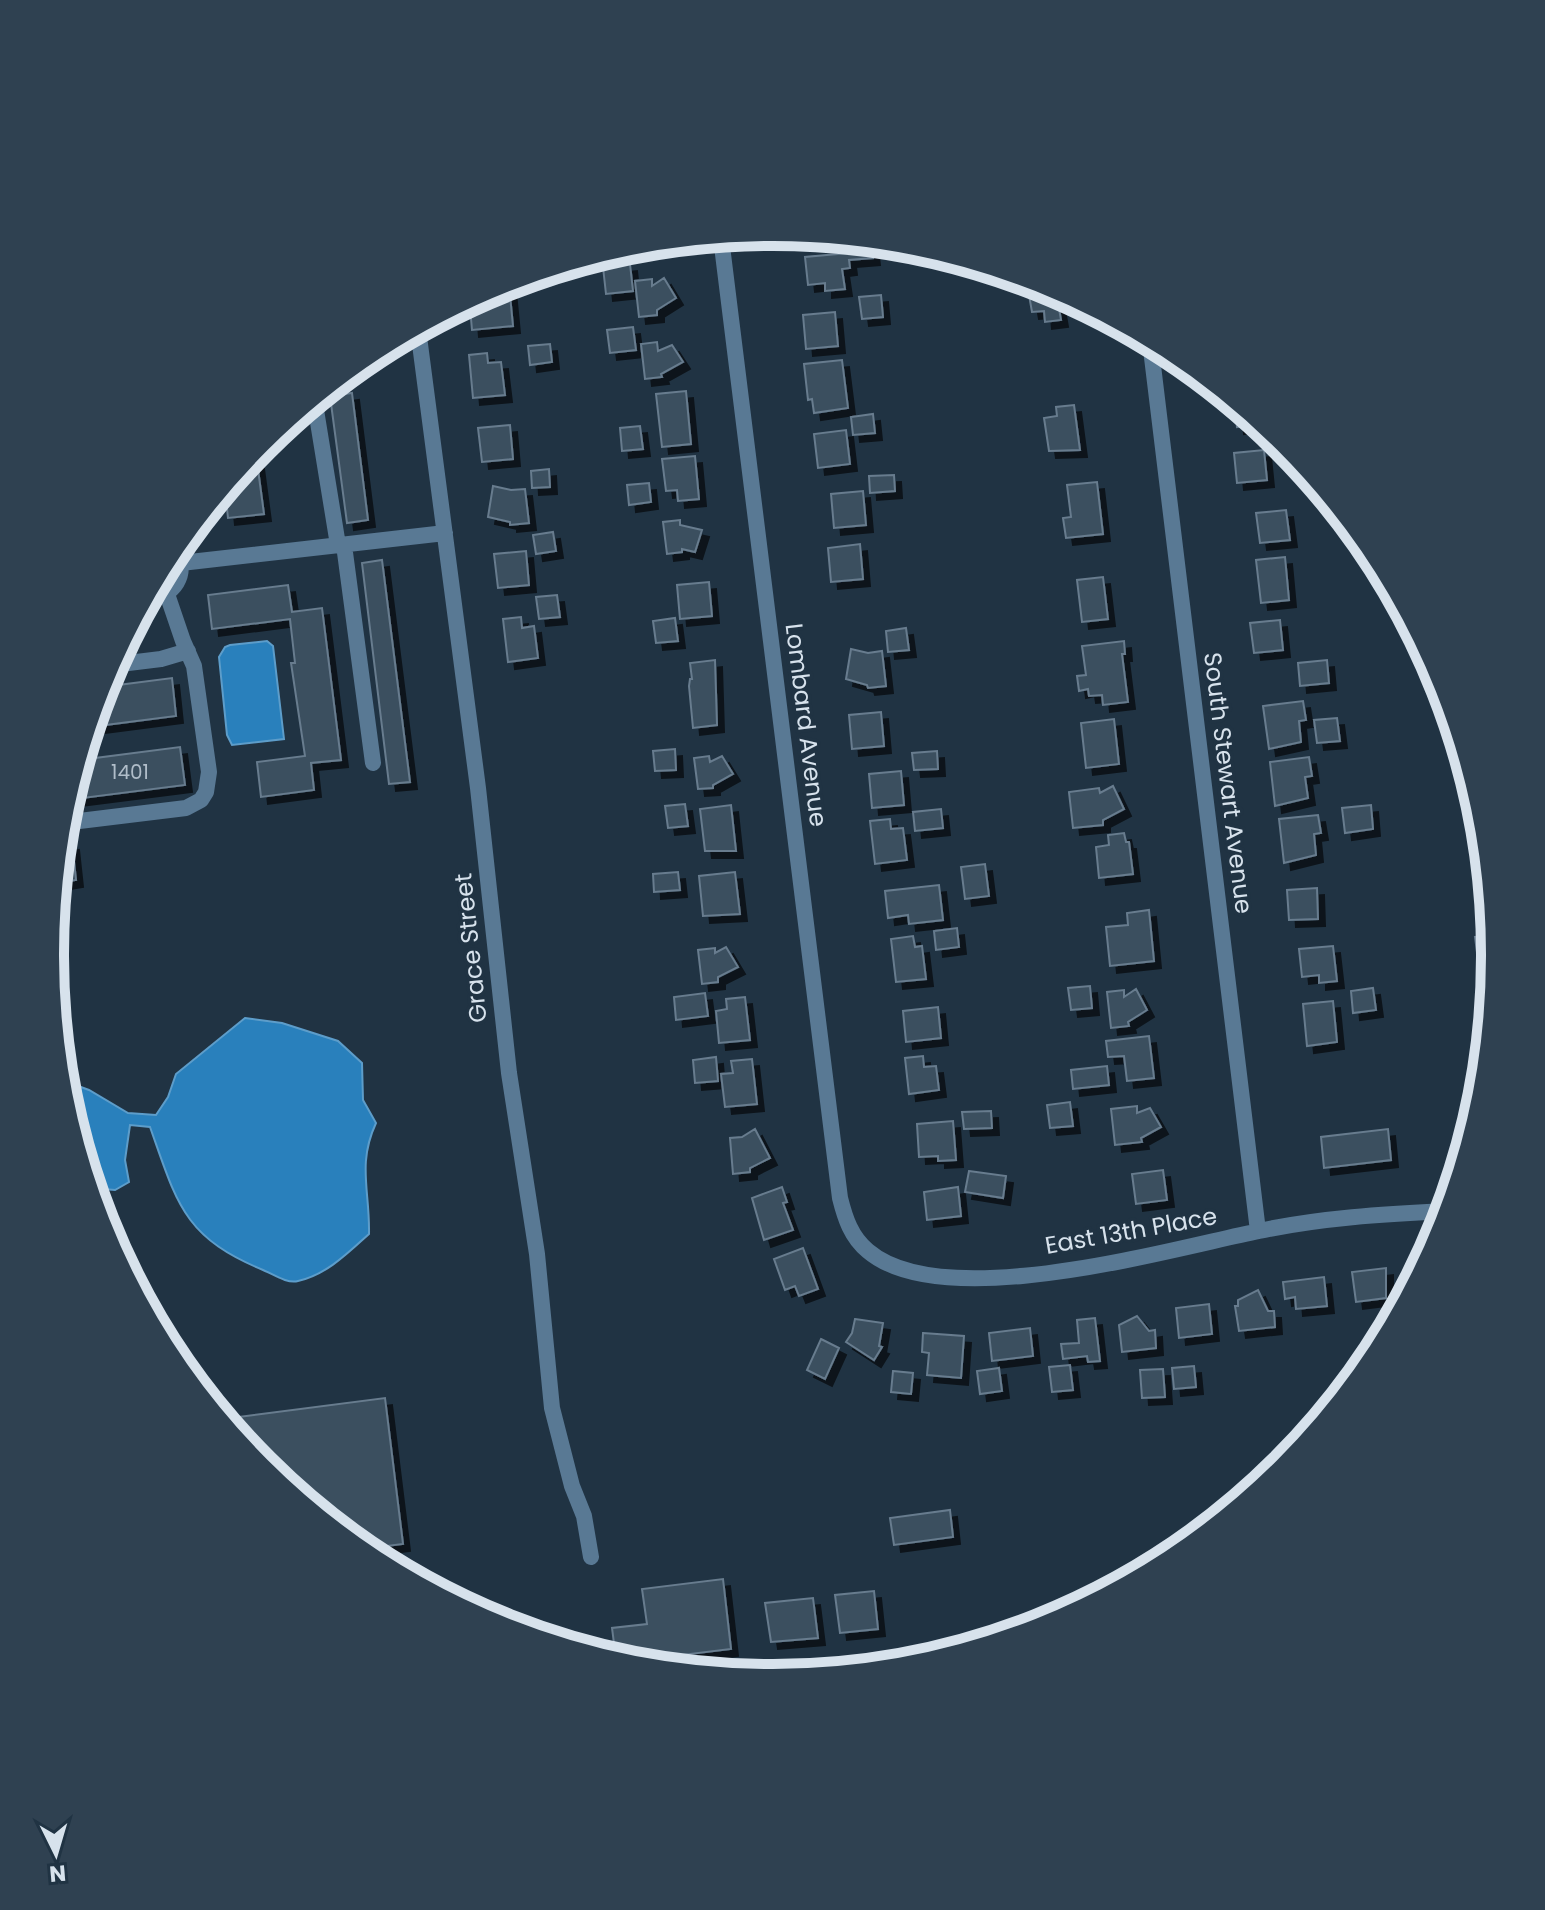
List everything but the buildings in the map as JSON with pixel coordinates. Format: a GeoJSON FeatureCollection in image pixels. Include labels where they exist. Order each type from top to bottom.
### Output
{"type":"FeatureCollection","features":[{"type":"Feature","properties":{"kind":"street","name":"Lombard Avenue"},"geometry":{"type":"LineString","coordinates":[[722,248],[840,1198],[845,1218]]}},
{"type":"Feature","properties":{"kind":"street","name":"Grace Street"},"geometry":{"type":"LineString","coordinates":[[419,340],[478,788],[509,1073],[537,1254],[552,1408],[572,1486],[584,1516],[591,1557]]}},
{"type":"Feature","properties":{"kind":"street","name":"South Stewart Avenue"},"geometry":{"type":"LineString","coordinates":[[1152,357],[1258,1231]]}},
{"type":"Feature","properties":{"kind":"street"},"geometry":{"type":"LineString","coordinates":[[317,413],[341,545],[373,763]]}},
{"type":"Feature","properties":{"kind":"street"},"geometry":{"type":"LineString","coordinates":[[187,555],[341,545],[445,533]]}},
{"type":"Feature","properties":{"kind":"street"},"geometry":{"type":"LineString","coordinates":[[163,595],[179,581],[178,568]]}},
{"type":"Feature","properties":{"kind":"street"},"geometry":{"type":"LineString","coordinates":[[77,821],[186,808],[201,800],[209,783],[194,666],[167,594]]}},
{"type":"Feature","properties":{"kind":"street"},"geometry":{"type":"LineString","coordinates":[[127,663],[161,659],[188,651]]}},
{"type":"Feature","properties":{"kind":"street","name":"East 13th Place"},"geometry":{"type":"LineString","coordinates":[[845,1218],[855,1237],[869,1252],[902,1268],[950,1277],[1007,1277],[1146,1257],[1299,1223],[1432,1212]]}},
{"type":"Feature","properties":{"kind":"water"},"geometry":{"type":"Polygon","coordinates":[[[267,641],[273,646],[284,739],[232,745],[227,735],[219,657],[230,645],[267,641]]]}},
{"type":"Feature","properties":{"kind":"water"},"geometry":{"type":"Polygon","coordinates":[[[245,1018],[282,1023],[338,1041],[362,1063],[363,1100],[376,1123],[366,1165],[369,1234],[327,1269],[294,1282],[236,1257],[215,1244],[187,1215],[168,1177],[150,1127],[130,1125],[125,1160],[129,1182],[115,1190],[104,1189],[88,1138],[77,1085],[128,1113],[156,1115],[168,1097],[176,1074],[245,1018]]]}}]}
